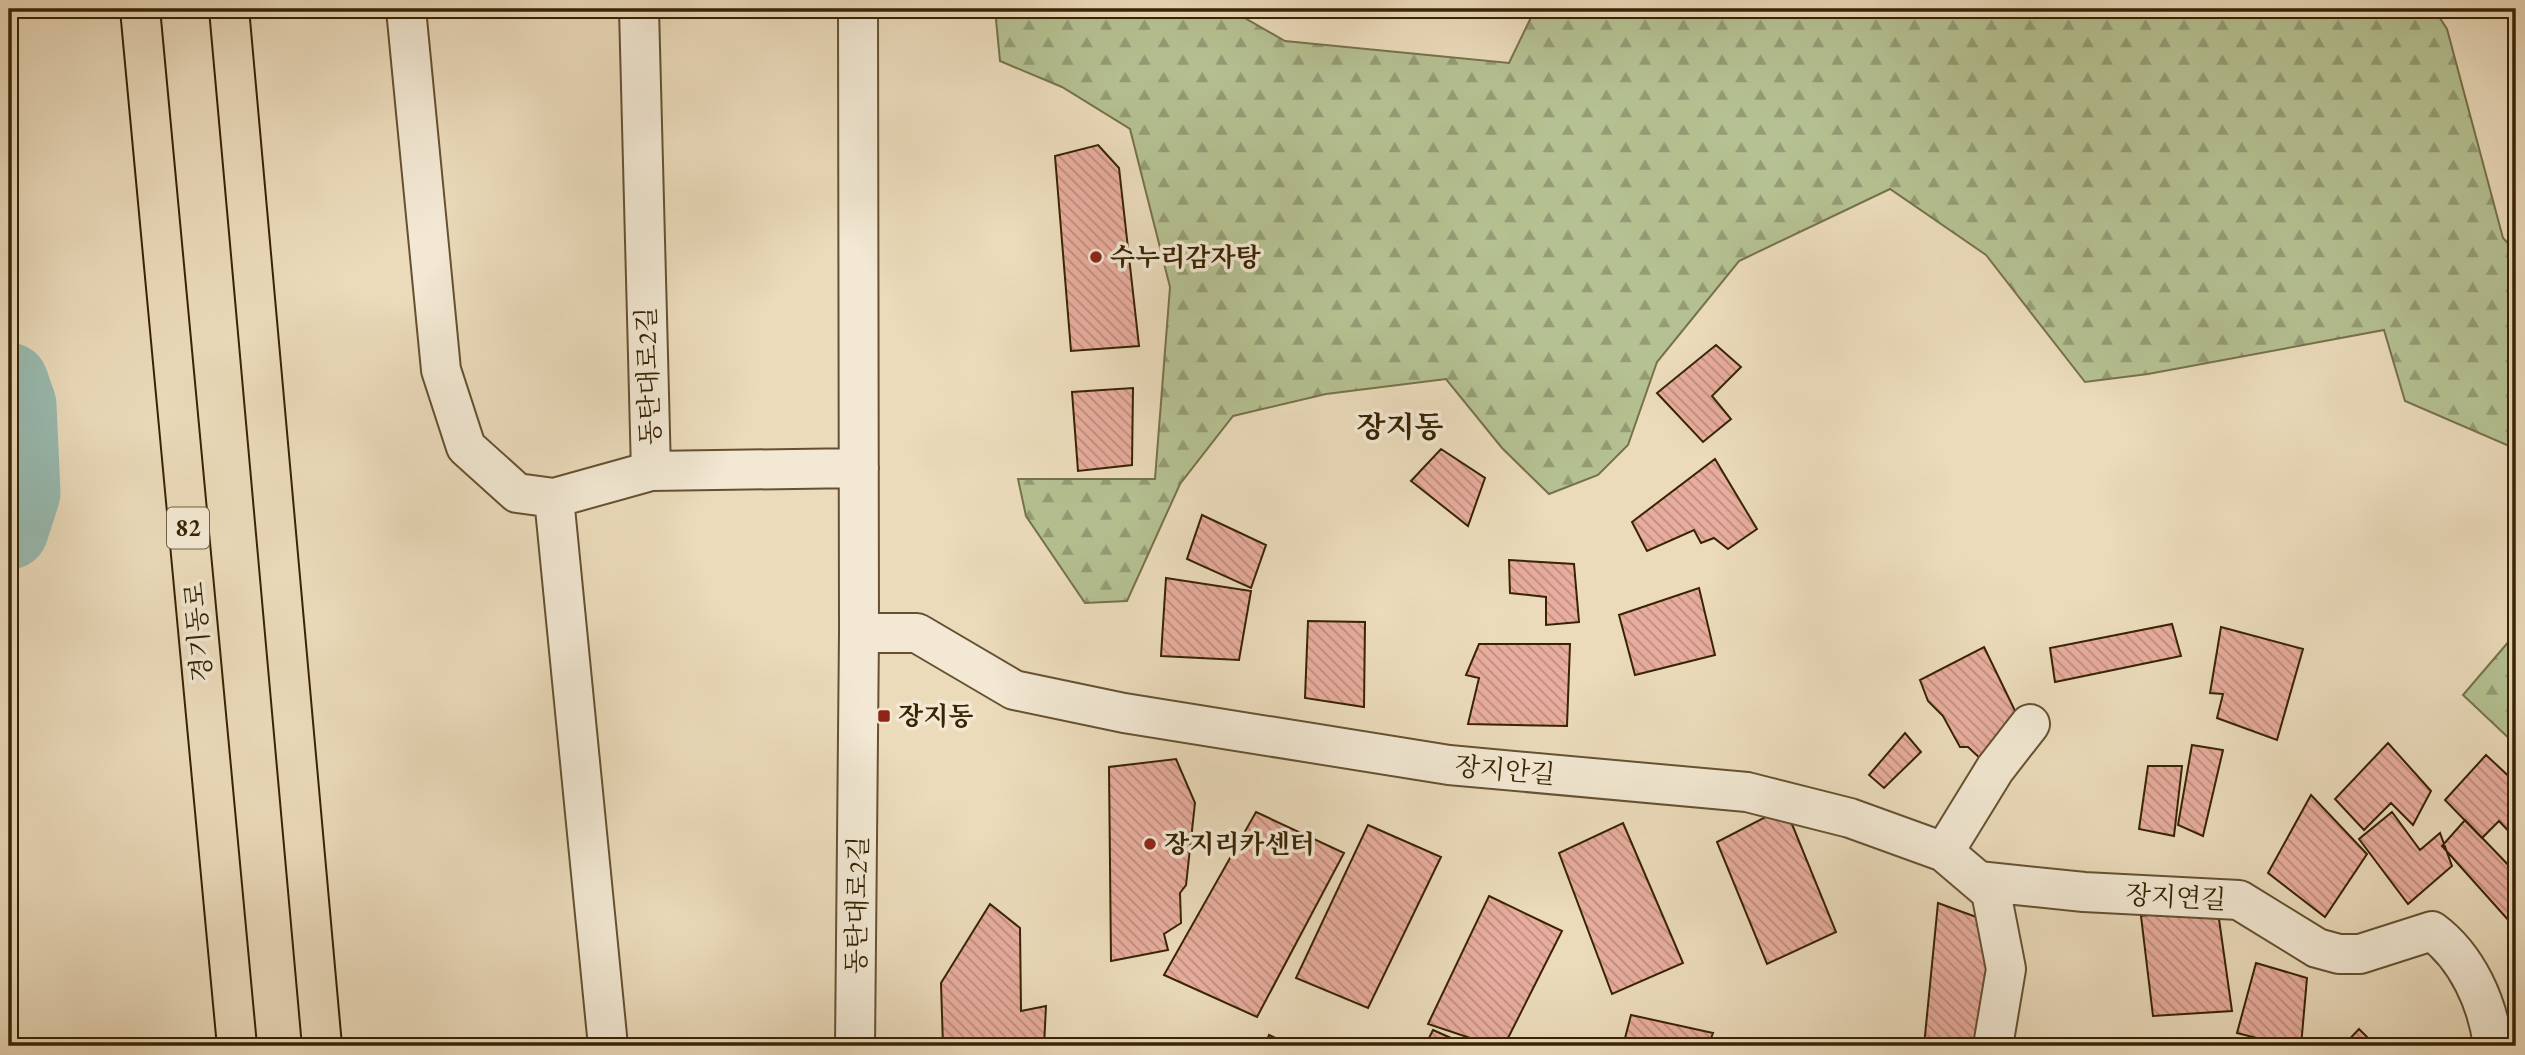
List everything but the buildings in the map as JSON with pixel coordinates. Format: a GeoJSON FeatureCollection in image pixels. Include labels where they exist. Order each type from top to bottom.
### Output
{"type":"FeatureCollection","features":[{"type":"Feature","properties":{"kind":"main road","name":"경기동로"},"geometry":{"type":"LineString","coordinates":[[140,9],[237,1046]]}},
{"type":"Feature","properties":{"kind":"main road"},"geometry":{"type":"LineString","coordinates":[[229,9],[322,1046]]}},
{"type":"Feature","properties":{"kind":"street","name":"동탄대로2길"},"geometry":{"type":"LineString","coordinates":[[406,9],[441,370],[466,447],[517,493],[554,498],[651,471],[639,9]]}},
{"type":"Feature","properties":{"kind":"street","name":"동탄대로2길"},"geometry":{"type":"LineString","coordinates":[[855,1046],[859,633],[858,9]]}},
{"type":"Feature","properties":{"kind":"street"},"geometry":{"type":"LineString","coordinates":[[651,471],[859,468]]}},
{"type":"Feature","properties":{"kind":"street"},"geometry":{"type":"LineString","coordinates":[[554,498],[608,1046]]}},
{"type":"Feature","properties":{"kind":"street","name":"장지안길"},"geometry":{"type":"LineString","coordinates":[[859,633],[917,633],[1014,690],[1111,710],[1448,765],[1747,792],[1850,818],[1944,852],[1991,892],[2006,969],[1993,1046]]}},
{"type":"Feature","properties":{"kind":"street"},"geometry":{"type":"LineString","coordinates":[[1944,852],[1995,769],[2029,724]]}},
{"type":"Feature","properties":{"kind":"street","name":"장지연길"},"geometry":{"type":"LineString","coordinates":[[1978,881],[2084,892],[2239,900],[2317,948],[2339,954],[2360,954],[2432,931],[2446,942],[2463,962],[2478,993],[2493,1046]]}},
{"type":"Feature","properties":{"kind":"green space"},"geometry":{"type":"Polygon","coordinates":[[[995,9],[1229,9],[1285,41],[1509,63],[1535,9],[2434,9],[2447,29],[2503,238],[2516,252],[2516,449],[2405,401],[2384,330],[2148,374],[2085,382],[1986,255],[1890,189],[1739,261],[1657,362],[1628,445],[1598,475],[1549,494],[1502,448],[1446,379],[1326,394],[1233,416],[1180,484],[1127,601],[1085,603],[1026,516],[1018,479],[1155,479],[1170,287],[1130,129],[1062,87],[1000,61],[995,9]]]}},
{"type":"Feature","properties":{"kind":"green space"},"geometry":{"type":"Polygon","coordinates":[[[2516,633],[2516,745],[2463,695],[2516,633]]]}},
{"type":"Feature","properties":{"kind":"waterway"},"geometry":{"type":"LineString","coordinates":[[9,382],[17,405],[21,493],[9,530]]}},
{"type":"Feature","properties":{"kind":"place","name":"수누리감자탕"},"geometry":{"type":"Point","coordinates":[1096,257]}},
{"type":"Feature","properties":{"kind":"place","name":"장지동"},"geometry":{"type":"Point","coordinates":[884,716]}},
{"type":"Feature","properties":{"kind":"place","name":"장지리카센터"},"geometry":{"type":"Point","coordinates":[1150,844]}},
{"type":"Feature","properties":{"kind":"district","name":"장지동"},"geometry":{"type":"Point","coordinates":[1400,427]}}]}
